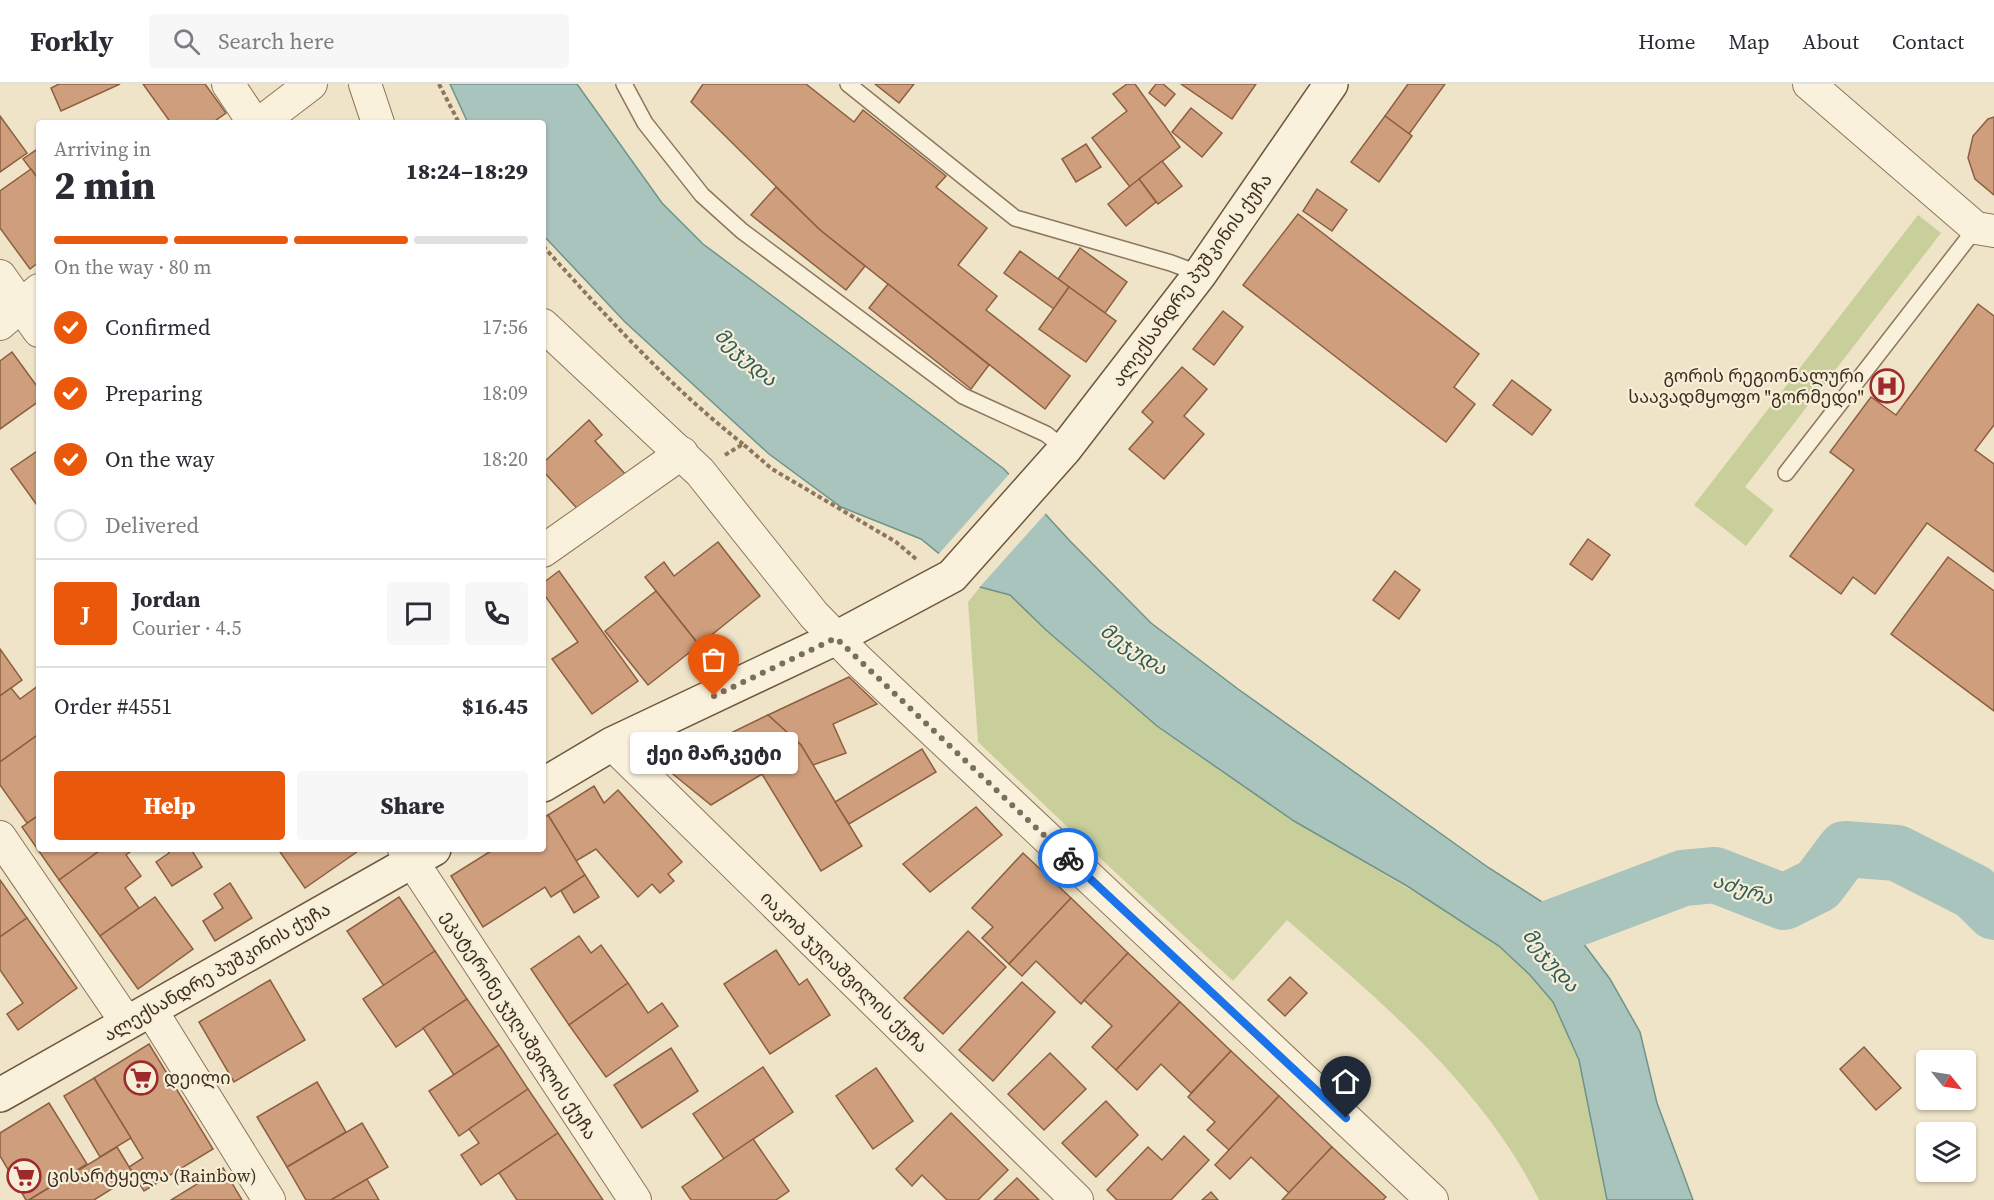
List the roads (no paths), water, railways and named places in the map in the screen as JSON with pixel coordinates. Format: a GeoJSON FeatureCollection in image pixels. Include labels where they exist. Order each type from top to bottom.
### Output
{"type":"FeatureCollection","features":[{"type":"Feature","properties":{"kind":"main road","name":"ალექსანდრე პუშკინის ქუჩა"},"geometry":{"type":"LineString","coordinates":[[836,638],[952,576],[1055,460],[1200,274],[1331,84]]}},
{"type":"Feature","properties":{"kind":"main road"},"geometry":{"type":"LineString","coordinates":[[546,782],[612,744],[836,638]]}},
{"type":"Feature","properties":{"kind":"main road","name":"ალექსანდრე პუშკინის ქუჩა"},"geometry":{"type":"LineString","coordinates":[[0,1095],[139,1017],[417,853]]}},
{"type":"Feature","properties":{"kind":"street"},"geometry":{"type":"LineString","coordinates":[[228,84],[252,120]]}},
{"type":"Feature","properties":{"kind":"street"},"geometry":{"type":"LineString","coordinates":[[264,120],[311,84]]}},
{"type":"Feature","properties":{"kind":"street"},"geometry":{"type":"LineString","coordinates":[[365,84],[377,120]]}},
{"type":"Feature","properties":{"kind":"street"},"geometry":{"type":"LineString","coordinates":[[1809,84],[1985,229]]}},
{"type":"Feature","properties":{"kind":"street"},"geometry":{"type":"LineString","coordinates":[[0,276],[36,327]]}},
{"type":"Feature","properties":{"kind":"street"},"geometry":{"type":"LineString","coordinates":[[546,327],[691,463],[814,615],[836,638],[1432,1200]]}},
{"type":"Feature","properties":{"kind":"street"},"geometry":{"type":"LineString","coordinates":[[546,549],[691,463]]}},
{"type":"Feature","properties":{"kind":"street","name":"იაკობ ჯუღაშვილის ქუჩა"},"geometry":{"type":"LineString","coordinates":[[612,744],[1077,1200]]}},
{"type":"Feature","properties":{"kind":"street"},"geometry":{"type":"LineString","coordinates":[[0,837],[139,1017],[269,1200]]}},
{"type":"Feature","properties":{"kind":"street","name":"ეკატერინე ჯუღაშვილის ქუჩა"},"geometry":{"type":"LineString","coordinates":[[417,853],[635,1200]]}},
{"type":"Feature","properties":{"kind":"lane"},"geometry":{"type":"LineString","coordinates":[[624,84],[645,123],[702,195],[742,231],[963,396],[1046,434],[1055,460]]}},
{"type":"Feature","properties":{"kind":"lane"},"geometry":{"type":"LineString","coordinates":[[848,84],[1015,218],[1171,263],[1200,274]]}},
{"type":"Feature","properties":{"kind":"lane"},"geometry":{"type":"LineString","coordinates":[[1786,473],[1985,229]]}},
{"type":"Feature","properties":{"kind":"water","name":"მეჯუდა"},"geometry":{"type":"Polygon","coordinates":[[[450,84],[577,84],[662,203],[703,244],[1004,469],[1070,541],[1151,623],[1238,689],[1489,868],[1550,907],[1577,935],[1610,979],[1640,1032],[1657,1103],[1693,1200],[1607,1200],[1579,1060],[1553,1002],[1530,975],[1499,946],[1407,886],[1294,821],[1157,726],[1046,630],[1010,595],[980,587],[921,539],[841,507],[769,454],[625,322],[546,238],[546,120],[467,120],[450,84]]]}},
{"type":"Feature","properties":{"kind":"waterway","name":"აძურა"},"geometry":{"type":"LineString","coordinates":[[1535,934],[1683,878],[1715,875],[1784,902],[1818,885],[1845,849],[1897,853],[1974,892],[1994,912]]}},
{"type":"Feature","properties":{"kind":"place","name":"გორის რეგიონალური საავადმყოფო \"გორმედი\""},"geometry":{"type":"Point","coordinates":[1887,386]}},
{"type":"Feature","properties":{"kind":"place","name":"ქეი მარკეტი"},"geometry":{"type":"Point","coordinates":[714,696]}},
{"type":"Feature","properties":{"kind":"place","name":"დეილი"},"geometry":{"type":"Point","coordinates":[141,1078]}},
{"type":"Feature","properties":{"kind":"place","name":"ცისარტყელა (Rainbow)"},"geometry":{"type":"Point","coordinates":[24,1176]}}]}
